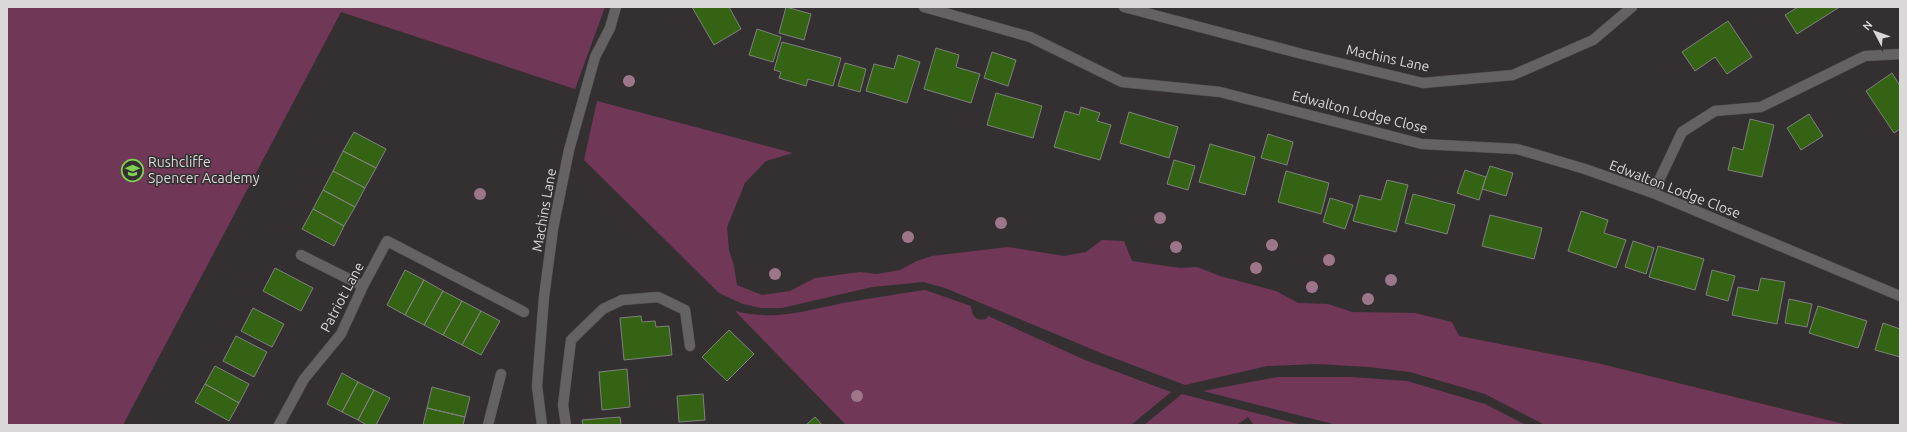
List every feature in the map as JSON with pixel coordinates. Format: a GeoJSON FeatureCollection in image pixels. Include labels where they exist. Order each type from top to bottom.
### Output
{"type":"FeatureCollection","features":[{"type":"Feature","properties":{"kind":"street","name":"Machins Lane"},"geometry":{"type":"LineString","coordinates":[[542,425],[537,386],[544,297],[553,229],[569,150],[595,57],[610,28],[616,7]]}},
{"type":"Feature","properties":{"kind":"street","name":"Edwalton Lodge Close"},"geometry":{"type":"LineString","coordinates":[[924,7],[1030,37],[1122,82],[1220,92],[1422,144],[1517,149],[1585,169],[1653,193],[1900,296]]}},
{"type":"Feature","properties":{"kind":"street","name":"Machins Lane"},"geometry":{"type":"LineString","coordinates":[[1124,7],[1302,54],[1423,83],[1513,76],[1593,40],[1632,7]]}},
{"type":"Feature","properties":{"kind":"street"},"geometry":{"type":"LineString","coordinates":[[1653,193],[1682,132],[1715,110],[1761,107],[1865,56],[1900,54]]}},
{"type":"Feature","properties":{"kind":"street","name":"Patriot Lane"},"geometry":{"type":"LineString","coordinates":[[280,425],[304,379],[341,334],[363,286],[387,241],[524,312]]}},
{"type":"Feature","properties":{"kind":"street"},"geometry":{"type":"LineString","coordinates":[[302,255],[363,286]]}},
{"type":"Feature","properties":{"kind":"street"},"geometry":{"type":"LineString","coordinates":[[566,425],[563,405],[571,340],[603,309],[622,300],[658,297],[685,310],[690,346]]}},
{"type":"Feature","properties":{"kind":"street"},"geometry":{"type":"LineString","coordinates":[[488,425],[501,374]]}},
{"type":"Feature","properties":{"kind":"shaded area","name":"Rushcliffe Spencer Academy"},"geometry":{"type":"Polygon","coordinates":[[[7,7],[605,7],[575,89],[341,12],[123,425],[7,425],[7,7]]]}},
{"type":"Feature","properties":{"kind":"shaded area"},"geometry":{"type":"Polygon","coordinates":[[[597,101],[793,153],[766,161],[745,183],[727,227],[729,250],[734,266],[737,285],[762,295],[790,291],[815,278],[860,272],[877,274],[900,270],[917,261],[932,256],[1008,247],[1064,256],[1086,252],[1102,240],[1124,241],[1132,261],[1180,268],[1197,267],[1220,276],[1276,291],[1298,303],[1328,304],[1352,312],[1415,313],[1452,322],[1459,336],[1597,363],[1848,425],[1545,425],[1485,394],[1410,372],[1369,367],[1317,364],[1267,366],[1185,385],[1101,353],[945,288],[923,282],[872,287],[782,308],[761,308],[743,304],[719,293],[584,160],[597,101]]]}},
{"type":"Feature","properties":{"kind":"shaded area"},"geometry":{"type":"Polygon","coordinates":[[[925,290],[971,306],[973,315],[979,320],[986,319],[988,316],[1085,360],[1171,392],[1131,425],[846,425],[735,311],[764,315],[790,314],[843,303],[925,290]]]}},
{"type":"Feature","properties":{"kind":"shaded area"},"geometry":{"type":"Polygon","coordinates":[[[1278,377],[1351,377],[1407,381],[1485,404],[1526,425],[1337,425],[1203,391],[1278,377]]]}},
{"type":"Feature","properties":{"kind":"shaded area"},"geometry":{"type":"Polygon","coordinates":[[[1182,394],[1302,425],[1254,425],[1248,417],[1237,425],[1144,425],[1182,394]]]}},
{"type":"Feature","properties":{"kind":"building"},"geometry":{"type":"Polygon","coordinates":[[[692,7],[729,7],[741,29],[714,45],[692,7]]]}},
{"type":"Feature","properties":{"kind":"building"},"geometry":{"type":"Polygon","coordinates":[[[786,7],[811,14],[804,40],[779,33],[786,7]]]}},
{"type":"Feature","properties":{"kind":"building"},"geometry":{"type":"Polygon","coordinates":[[[1798,7],[1838,8],[1797,34],[1785,15],[1798,7]]]}},
{"type":"Feature","properties":{"kind":"building"},"geometry":{"type":"Polygon","coordinates":[[[1728,21],[1752,57],[1727,74],[1715,57],[1695,71],[1682,52],[1728,21]]]}},
{"type":"Feature","properties":{"kind":"building"},"geometry":{"type":"Polygon","coordinates":[[[757,29],[781,37],[773,62],[749,55],[757,29]]]}},
{"type":"Feature","properties":{"kind":"building"},"geometry":{"type":"Polygon","coordinates":[[[782,42],[841,58],[833,86],[808,79],[806,86],[779,78],[781,72],[774,70],[782,42]]]}},
{"type":"Feature","properties":{"kind":"building"},"geometry":{"type":"Polygon","coordinates":[[[936,48],[959,55],[956,67],[980,74],[971,103],[924,89],[936,48]]]}},
{"type":"Feature","properties":{"kind":"building"},"geometry":{"type":"Polygon","coordinates":[[[992,52],[1016,60],[1008,86],[984,78],[992,52]]]}},
{"type":"Feature","properties":{"kind":"building"},"geometry":{"type":"Polygon","coordinates":[[[898,55],[920,62],[907,103],[866,91],[874,64],[894,69],[898,55]]]}},
{"type":"Feature","properties":{"kind":"building"},"geometry":{"type":"Polygon","coordinates":[[[845,63],[866,69],[860,92],[838,86],[845,63]]]}},
{"type":"Feature","properties":{"kind":"building"},"geometry":{"type":"Polygon","coordinates":[[[1892,73],[1900,86],[1900,129],[1894,133],[1866,91],[1892,73]]]}},
{"type":"Feature","properties":{"kind":"building"},"geometry":{"type":"Polygon","coordinates":[[[996,93],[1042,106],[1033,138],[987,125],[996,93]]]}},
{"type":"Feature","properties":{"kind":"building"},"geometry":{"type":"Polygon","coordinates":[[[1081,107],[1100,113],[1097,121],[1111,125],[1100,160],[1054,147],[1065,111],[1079,115],[1081,107]]]}},
{"type":"Feature","properties":{"kind":"building"},"geometry":{"type":"Polygon","coordinates":[[[1129,112],[1178,127],[1169,158],[1120,143],[1129,112]]]}},
{"type":"Feature","properties":{"kind":"building"},"geometry":{"type":"Polygon","coordinates":[[[1809,114],[1823,136],[1801,150],[1787,128],[1809,114]]]}},
{"type":"Feature","properties":{"kind":"building"},"geometry":{"type":"Polygon","coordinates":[[[1750,119],[1774,125],[1762,177],[1728,170],[1733,147],[1743,150],[1750,119]]]}},
{"type":"Feature","properties":{"kind":"building"},"geometry":{"type":"Polygon","coordinates":[[[354,132],[386,149],[376,168],[343,151],[354,132]]]}},
{"type":"Feature","properties":{"kind":"building"},"geometry":{"type":"Polygon","coordinates":[[[1268,134],[1293,142],[1287,165],[1261,158],[1268,134]]]}},
{"type":"Feature","properties":{"kind":"building"},"geometry":{"type":"Polygon","coordinates":[[[1210,144],[1255,157],[1245,195],[1199,182],[1210,144]]]}},
{"type":"Feature","properties":{"kind":"building"},"geometry":{"type":"Polygon","coordinates":[[[343,151],[376,168],[365,188],[333,171],[343,151]]]}},
{"type":"Feature","properties":{"kind":"building"},"geometry":{"type":"Polygon","coordinates":[[[1174,160],[1195,166],[1188,190],[1167,184],[1174,160]]]}},
{"type":"Feature","properties":{"kind":"building"},"geometry":{"type":"Polygon","coordinates":[[[1490,166],[1513,173],[1506,196],[1482,189],[1490,166]]]}},
{"type":"Feature","properties":{"kind":"building"},"geometry":{"type":"Polygon","coordinates":[[[1465,170],[1486,177],[1479,200],[1457,193],[1465,170]]]}},
{"type":"Feature","properties":{"kind":"building"},"geometry":{"type":"Polygon","coordinates":[[[333,171],[365,188],[355,207],[323,190],[333,171]]]}},
{"type":"Feature","properties":{"kind":"building"},"geometry":{"type":"Polygon","coordinates":[[[1286,171],[1329,183],[1321,214],[1278,202],[1286,171]]]}},
{"type":"Feature","properties":{"kind":"building"},"geometry":{"type":"Polygon","coordinates":[[[1387,180],[1408,185],[1396,232],[1353,221],[1360,195],[1381,200],[1387,180]]]}},
{"type":"Feature","properties":{"kind":"building"},"geometry":{"type":"Polygon","coordinates":[[[323,190],[355,207],[344,226],[313,209],[323,190]]]}},
{"type":"Feature","properties":{"kind":"building"},"geometry":{"type":"Polygon","coordinates":[[[1413,194],[1455,205],[1447,234],[1405,223],[1413,194]]]}},
{"type":"Feature","properties":{"kind":"building"},"geometry":{"type":"Polygon","coordinates":[[[1330,198],[1353,205],[1345,229],[1323,222],[1330,198]]]}},
{"type":"Feature","properties":{"kind":"building"},"geometry":{"type":"Polygon","coordinates":[[[313,209],[344,226],[334,246],[302,229],[313,209]]]}},
{"type":"Feature","properties":{"kind":"building"},"geometry":{"type":"Polygon","coordinates":[[[1581,211],[1608,220],[1604,233],[1626,240],[1616,268],[1568,251],[1581,211]]]}},
{"type":"Feature","properties":{"kind":"building"},"geometry":{"type":"Polygon","coordinates":[[[1490,215],[1542,228],[1534,259],[1482,246],[1490,215]]]}},
{"type":"Feature","properties":{"kind":"building"},"geometry":{"type":"Polygon","coordinates":[[[1633,241],[1654,248],[1646,274],[1625,267],[1633,241]]]}},
{"type":"Feature","properties":{"kind":"building"},"geometry":{"type":"Polygon","coordinates":[[[1658,246],[1704,259],[1695,290],[1649,277],[1658,246]]]}},
{"type":"Feature","properties":{"kind":"building"},"geometry":{"type":"Polygon","coordinates":[[[275,268],[313,288],[301,311],[263,291],[275,268]]]}},
{"type":"Feature","properties":{"kind":"building"},"geometry":{"type":"Polygon","coordinates":[[[405,270],[424,280],[405,315],[387,305],[405,270]]]}},
{"type":"Feature","properties":{"kind":"building"},"geometry":{"type":"Polygon","coordinates":[[[1712,270],[1735,276],[1728,301],[1706,295],[1712,270]]]}},
{"type":"Feature","properties":{"kind":"building"},"geometry":{"type":"Polygon","coordinates":[[[1761,278],[1785,282],[1777,324],[1732,315],[1738,287],[1758,291],[1761,278]]]}},
{"type":"Feature","properties":{"kind":"building"},"geometry":{"type":"Polygon","coordinates":[[[424,280],[443,291],[424,325],[405,315],[424,280]]]}},
{"type":"Feature","properties":{"kind":"building"},"geometry":{"type":"Polygon","coordinates":[[[443,291],[462,301],[443,335],[424,325],[443,291]]]}},
{"type":"Feature","properties":{"kind":"building"},"geometry":{"type":"Polygon","coordinates":[[[1789,299],[1812,304],[1807,327],[1785,323],[1789,299]]]}},
{"type":"Feature","properties":{"kind":"building"},"geometry":{"type":"Polygon","coordinates":[[[462,301],[481,311],[462,345],[443,335],[462,301]]]}},
{"type":"Feature","properties":{"kind":"building"},"geometry":{"type":"Polygon","coordinates":[[[1818,306],[1867,321],[1858,348],[1809,333],[1818,306]]]}},
{"type":"Feature","properties":{"kind":"building"},"geometry":{"type":"Polygon","coordinates":[[[253,308],[284,324],[272,347],[241,331],[253,308]]]}},
{"type":"Feature","properties":{"kind":"building"},"geometry":{"type":"Polygon","coordinates":[[[481,311],[500,321],[481,355],[462,345],[481,311]]]}},
{"type":"Feature","properties":{"kind":"building"},"geometry":{"type":"Polygon","coordinates":[[[641,316],[642,322],[655,321],[656,327],[669,326],[672,355],[624,360],[620,318],[641,316]]]}},
{"type":"Feature","properties":{"kind":"building"},"geometry":{"type":"Polygon","coordinates":[[[1883,323],[1900,329],[1900,357],[1875,350],[1883,323]]]}},
{"type":"Feature","properties":{"kind":"building"},"geometry":{"type":"Polygon","coordinates":[[[729,330],[754,354],[727,381],[702,357],[729,330]]]}},
{"type":"Feature","properties":{"kind":"building"},"geometry":{"type":"Polygon","coordinates":[[[236,336],[267,352],[254,377],[223,361],[236,336]]]}},
{"type":"Feature","properties":{"kind":"building"},"geometry":{"type":"Polygon","coordinates":[[[215,366],[249,384],[239,403],[205,384],[215,366]]]}},
{"type":"Feature","properties":{"kind":"building"},"geometry":{"type":"Polygon","coordinates":[[[627,369],[630,407],[602,410],[599,372],[627,369]]]}},
{"type":"Feature","properties":{"kind":"building"},"geometry":{"type":"Polygon","coordinates":[[[342,373],[358,382],[342,412],[327,404],[342,373]]]}},
{"type":"Feature","properties":{"kind":"building"},"geometry":{"type":"Polygon","coordinates":[[[358,382],[374,390],[358,420],[342,412],[358,382]]]}},
{"type":"Feature","properties":{"kind":"building"},"geometry":{"type":"Polygon","coordinates":[[[205,384],[239,403],[229,421],[195,402],[205,384]]]}},
{"type":"Feature","properties":{"kind":"building"},"geometry":{"type":"Polygon","coordinates":[[[432,387],[470,397],[465,417],[427,408],[432,387]]]}},
{"type":"Feature","properties":{"kind":"building"},"geometry":{"type":"Polygon","coordinates":[[[374,390],[390,398],[376,425],[367,425],[358,420],[374,390]]]}},
{"type":"Feature","properties":{"kind":"building"},"geometry":{"type":"Polygon","coordinates":[[[703,394],[705,420],[679,422],[677,396],[703,394]]]}},
{"type":"Feature","properties":{"kind":"building"},"geometry":{"type":"Polygon","coordinates":[[[427,408],[465,417],[463,425],[423,425],[427,408]]]}},
{"type":"Feature","properties":{"kind":"building"},"geometry":{"type":"Polygon","coordinates":[[[620,417],[621,425],[583,425],[582,420],[620,417]]]}},
{"type":"Feature","properties":{"kind":"building"},"geometry":{"type":"Polygon","coordinates":[[[815,417],[822,425],[806,425],[815,417]]]}},
{"type":"Feature","properties":{"kind":"place","name":"Rushcliffe Spencer Academy"},"geometry":{"type":"Point","coordinates":[132,170]}}]}
